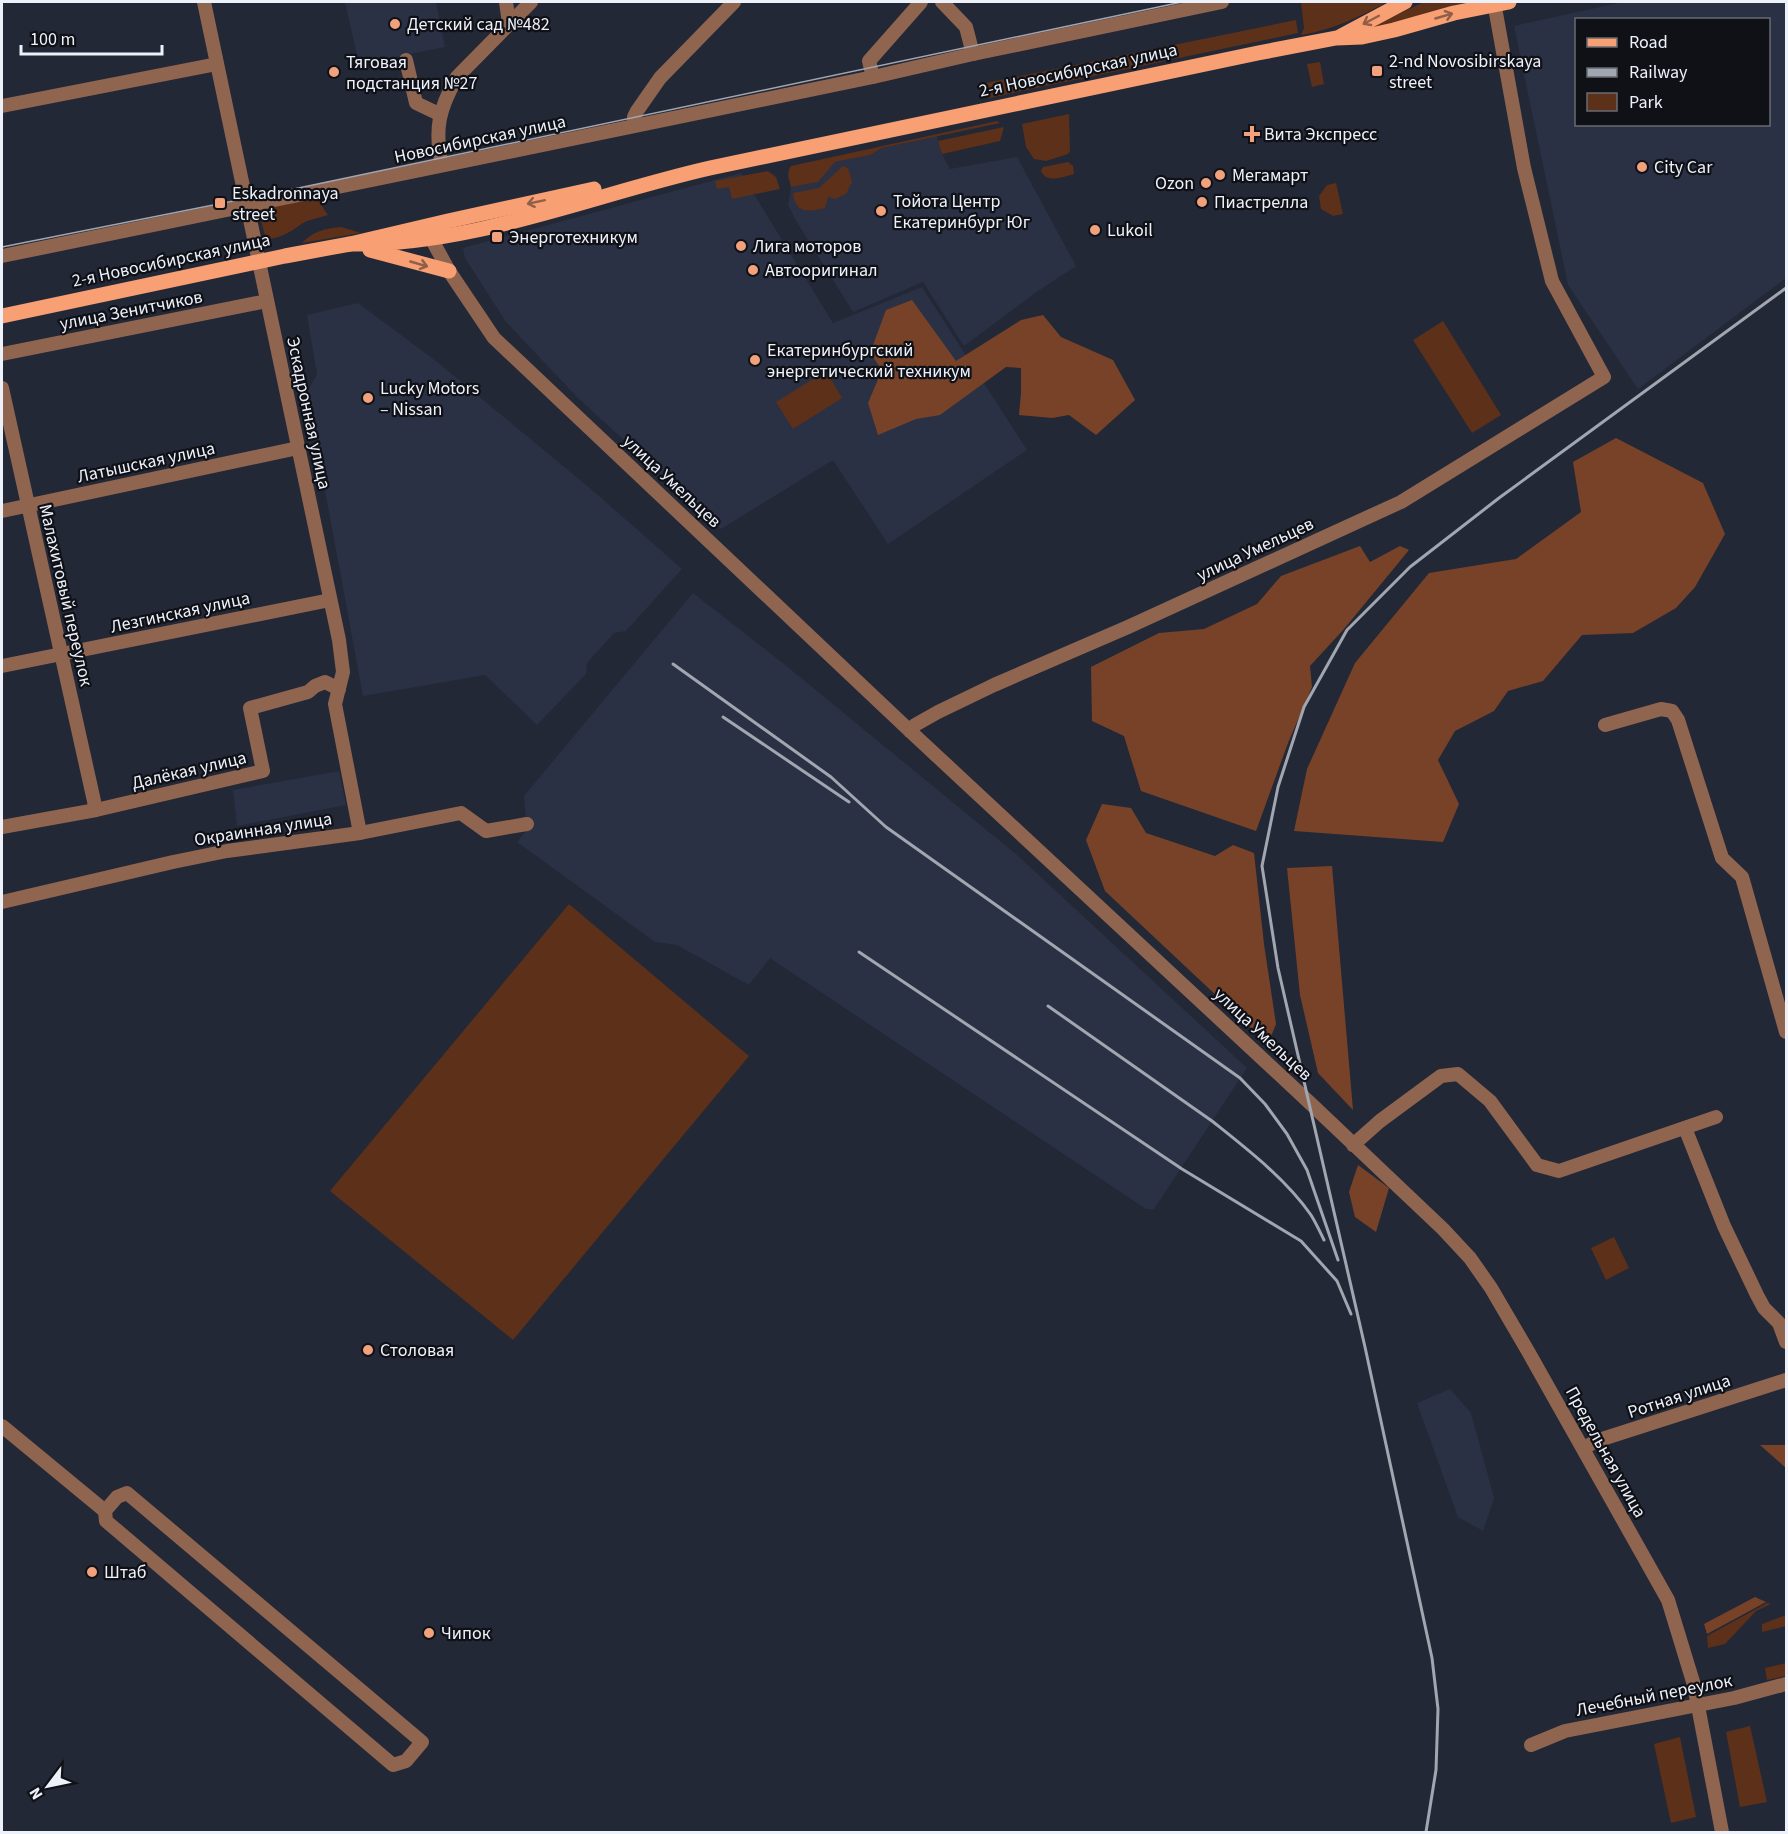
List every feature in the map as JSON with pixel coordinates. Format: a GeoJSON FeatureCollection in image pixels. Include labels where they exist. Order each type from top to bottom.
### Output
{"type":"FeatureCollection","features":[{"type":"Feature","properties":{"kind":"main road"},"geometry":{"type":"LineString","coordinates":[[1336,38],[1405,2]]}},
{"type":"Feature","properties":{"kind":"main road","name":"2-я Новосибирская улица"},"geometry":{"type":"LineString","coordinates":[[2,316],[350,244],[384,245],[428,233],[531,217],[655,180],[1064,92],[1336,38],[1362,37],[1500,2]]}},
{"type":"Feature","properties":{"kind":"main road"},"geometry":{"type":"LineString","coordinates":[[350,244],[449,271]]}},
{"type":"Feature","properties":{"kind":"street","name":"Эскадронная улица"},"geometry":{"type":"LineString","coordinates":[[204,2],[339,640],[343,672],[335,704],[360,833]]}},
{"type":"Feature","properties":{"kind":"street"},"geometry":{"type":"LineString","coordinates":[[506,2],[509,23]]}},
{"type":"Feature","properties":{"kind":"street"},"geometry":{"type":"LineString","coordinates":[[442,165],[437,140],[439,114],[457,77],[531,2]]}},
{"type":"Feature","properties":{"kind":"street"},"geometry":{"type":"LineString","coordinates":[[635,125],[634,117],[637,111],[660,78],[734,2]]}},
{"type":"Feature","properties":{"kind":"street"},"geometry":{"type":"LineString","coordinates":[[873,77],[869,61],[921,2]]}},
{"type":"Feature","properties":{"kind":"street"},"geometry":{"type":"LineString","coordinates":[[942,2],[966,27],[973,54]]}},
{"type":"Feature","properties":{"kind":"street","name":"Новосибирская улица"},"geometry":{"type":"LineString","coordinates":[[2,256],[873,77],[1221,2]]}},
{"type":"Feature","properties":{"kind":"street","name":"улица Умельцев"},"geometry":{"type":"LineString","coordinates":[[910,731],[915,725],[938,712],[994,685],[1128,627],[1401,502],[1604,377],[1552,281],[1524,168],[1500,2]]}},
{"type":"Feature","properties":{"kind":"street"},"geometry":{"type":"LineString","coordinates":[[406,60],[416,103],[439,114]]}},
{"type":"Feature","properties":{"kind":"street"},"geometry":{"type":"LineString","coordinates":[[2,106],[217,64]]}},
{"type":"Feature","properties":{"kind":"street","name":"улица Умельцев"},"geometry":{"type":"LineString","coordinates":[[428,233],[449,271],[494,338],[910,731],[1353,1144]]}},
{"type":"Feature","properties":{"kind":"street","name":"улица Зенитчиков"},"geometry":{"type":"LineString","coordinates":[[2,354],[267,301]]}},
{"type":"Feature","properties":{"kind":"street","name":"Малахитовый переулок"},"geometry":{"type":"LineString","coordinates":[[2,388],[96,810]]}},
{"type":"Feature","properties":{"kind":"street","name":"Латышская улица"},"geometry":{"type":"LineString","coordinates":[[2,512],[298,448]]}},
{"type":"Feature","properties":{"kind":"street","name":"Лезгинская улица"},"geometry":{"type":"LineString","coordinates":[[2,666],[330,600]]}},
{"type":"Feature","properties":{"kind":"street","name":"Далёкая улица"},"geometry":{"type":"LineString","coordinates":[[2,827],[96,810],[263,771],[250,708],[308,692],[325,682],[339,689]]}},
{"type":"Feature","properties":{"kind":"street"},"geometry":{"type":"LineString","coordinates":[[1605,725],[1661,709],[1672,711],[1678,720],[1722,858],[1742,877],[1786,1032]]}},
{"type":"Feature","properties":{"kind":"street","name":"Окраинная улица"},"geometry":{"type":"LineString","coordinates":[[2,902],[227,851],[360,833],[461,813],[486,831],[527,824]]}},
{"type":"Feature","properties":{"kind":"street"},"geometry":{"type":"LineString","coordinates":[[1353,1144],[1441,1076],[1458,1074],[1490,1101],[1537,1165],[1559,1172],[1716,1117]]}},
{"type":"Feature","properties":{"kind":"street"},"geometry":{"type":"LineString","coordinates":[[1685,1128],[1724,1226],[1756,1295],[1764,1308],[1779,1323],[1786,1342]]}},
{"type":"Feature","properties":{"kind":"street","name":"Предельная улица"},"geometry":{"type":"LineString","coordinates":[[1353,1144],[1443,1229],[1470,1258],[1491,1288],[1584,1448],[1668,1600],[1680,1634],[1698,1705],[1722,1833]]}},
{"type":"Feature","properties":{"kind":"street","name":"Ротная улица"},"geometry":{"type":"LineString","coordinates":[[1584,1448],[1596,1442],[1786,1380]]}},
{"type":"Feature","properties":{"kind":"street"},"geometry":{"type":"LineString","coordinates":[[2,1426],[105,1511],[106,1521],[393,1765],[406,1761],[422,1742],[127,1493],[117,1497],[105,1511]]}},
{"type":"Feature","properties":{"kind":"street","name":"Лечебный переулок"},"geometry":{"type":"LineString","coordinates":[[1531,1745],[1565,1731],[1698,1705],[1786,1684]]}},
{"type":"Feature","properties":{"kind":"shaded area","name":"Детский сад №482"},"geometry":{"type":"Polygon","coordinates":[[[345,2],[436,2],[445,47],[359,64],[345,2]]]}},
{"type":"Feature","properties":{"kind":"shaded area"},"geometry":{"type":"Polygon","coordinates":[[[1623,2],[1786,2],[1786,278],[1638,389],[1568,285],[1514,26],[1623,2]]]}},
{"type":"Feature","properties":{"kind":"shaded area"},"geometry":{"type":"Polygon","coordinates":[[[937,136],[942,154],[950,169],[1017,157],[1076,266],[1035,293],[964,346],[923,282],[853,312],[788,205],[791,187],[817,182],[835,162],[870,155],[882,148],[937,136]]]}},
{"type":"Feature","properties":{"kind":"shaded area","name":"Екатеринбургский энергетический техникум"},"geometry":{"type":"Polygon","coordinates":[[[741,173],[833,323],[922,287],[1027,450],[888,544],[833,460],[721,529],[577,397],[506,322],[465,258],[463,248],[741,173]]]}},
{"type":"Feature","properties":{"kind":"shaded area"},"geometry":{"type":"Polygon","coordinates":[[[912,300],[956,361],[1021,320],[1043,315],[1061,337],[1113,360],[1135,400],[1096,435],[1069,415],[1052,418],[1019,415],[1021,368],[1006,367],[940,415],[916,419],[878,435],[868,403],[882,370],[870,353],[886,310],[912,300]]]}},
{"type":"Feature","properties":{"kind":"shaded area"},"geometry":{"type":"Polygon","coordinates":[[[358,303],[436,361],[592,490],[682,569],[626,631],[614,633],[587,663],[586,674],[537,725],[485,675],[363,696],[307,393],[317,374],[307,315],[358,303]]]}},
{"type":"Feature","properties":{"kind":"shaded area"},"geometry":{"type":"Polygon","coordinates":[[[1616,438],[1703,483],[1725,534],[1695,587],[1676,608],[1633,633],[1582,635],[1543,681],[1508,691],[1494,711],[1455,731],[1438,760],[1459,804],[1443,842],[1294,831],[1307,769],[1355,663],[1429,573],[1516,559],[1581,512],[1573,462],[1616,438]]]}},
{"type":"Feature","properties":{"kind":"shaded area"},"geometry":{"type":"Polygon","coordinates":[[[1360,546],[1370,562],[1400,546],[1409,550],[1344,629],[1310,666],[1312,687],[1288,743],[1256,831],[1141,791],[1124,736],[1092,721],[1091,667],[1159,633],[1204,629],[1257,604],[1281,576],[1360,546]]]}},
{"type":"Feature","properties":{"kind":"shaded area"},"geometry":{"type":"Polygon","coordinates":[[[693,593],[784,664],[1017,855],[1247,1068],[1154,1209],[1146,1209],[770,958],[749,985],[677,945],[655,942],[517,842],[527,830],[524,796],[693,593]]]}},
{"type":"Feature","properties":{"kind":"shaded area"},"geometry":{"type":"Polygon","coordinates":[[[339,771],[346,805],[237,826],[233,790],[339,771]]]}},
{"type":"Feature","properties":{"kind":"shaded area"},"geometry":{"type":"Polygon","coordinates":[[[1102,804],[1131,808],[1146,833],[1215,856],[1233,845],[1254,853],[1276,1024],[1268,1044],[1105,891],[1086,840],[1102,804]]]}},
{"type":"Feature","properties":{"kind":"shaded area"},"geometry":{"type":"Polygon","coordinates":[[[1332,866],[1353,1110],[1318,1073],[1300,995],[1287,868],[1332,866]]]}},
{"type":"Feature","properties":{"kind":"shaded area"},"geometry":{"type":"Polygon","coordinates":[[[1358,1165],[1389,1188],[1376,1232],[1355,1217],[1349,1192],[1358,1165]]]}},
{"type":"Feature","properties":{"kind":"shaded area"},"geometry":{"type":"Polygon","coordinates":[[[1450,1389],[1471,1413],[1494,1498],[1483,1531],[1458,1517],[1417,1403],[1450,1389]]]}},
{"type":"Feature","properties":{"kind":"shaded area"},"geometry":{"type":"Polygon","coordinates":[[[1760,1445],[1786,1445],[1786,1468],[1760,1445]]]}},
{"type":"Feature","properties":{"kind":"shaded area"},"geometry":{"type":"Polygon","coordinates":[[[1755,1597],[1766,1602],[1707,1634],[1704,1624],[1755,1597]]]}},
{"type":"Feature","properties":{"kind":"green space"},"geometry":{"type":"Polygon","coordinates":[[[1301,2],[1387,2],[1345,22],[1301,35],[1304,28],[1301,2]]]}},
{"type":"Feature","properties":{"kind":"green space"},"geometry":{"type":"Polygon","coordinates":[[[1424,2],[1467,2],[1354,35],[1424,2]]]}},
{"type":"Feature","properties":{"kind":"green space"},"geometry":{"type":"Polygon","coordinates":[[[1296,20],[1298,33],[989,98],[986,83],[1296,20]]]}},
{"type":"Feature","properties":{"kind":"green space"},"geometry":{"type":"Polygon","coordinates":[[[1320,62],[1324,84],[1312,87],[1307,64],[1320,62]]]}},
{"type":"Feature","properties":{"kind":"green space"},"geometry":{"type":"Polygon","coordinates":[[[1069,114],[1070,151],[1068,154],[1046,161],[1034,159],[1026,147],[1022,124],[1069,114]]]}},
{"type":"Feature","properties":{"kind":"green space"},"geometry":{"type":"Polygon","coordinates":[[[997,121],[1000,123],[882,148],[870,155],[835,162],[818,182],[791,187],[788,174],[791,166],[997,121]]]}},
{"type":"Feature","properties":{"kind":"green space"},"geometry":{"type":"Polygon","coordinates":[[[1004,127],[1000,141],[942,154],[938,141],[1004,127]]]}},
{"type":"Feature","properties":{"kind":"green space"},"geometry":{"type":"Polygon","coordinates":[[[1068,162],[1073,166],[1074,174],[1051,178],[1041,171],[1043,167],[1068,162]]]}},
{"type":"Feature","properties":{"kind":"green space"},"geometry":{"type":"Polygon","coordinates":[[[843,166],[848,168],[852,182],[846,194],[835,199],[828,197],[825,208],[808,211],[797,205],[793,193],[819,188],[843,166]]]}},
{"type":"Feature","properties":{"kind":"green space"},"geometry":{"type":"Polygon","coordinates":[[[768,171],[776,177],[780,189],[732,199],[729,187],[717,189],[715,181],[768,171]]]}},
{"type":"Feature","properties":{"kind":"green space"},"geometry":{"type":"Polygon","coordinates":[[[1336,183],[1343,214],[1333,216],[1321,209],[1319,196],[1327,185],[1336,183]]]}},
{"type":"Feature","properties":{"kind":"green space"},"geometry":{"type":"Polygon","coordinates":[[[335,194],[338,196],[319,202],[328,215],[306,221],[284,235],[266,240],[258,209],[335,194]]]}},
{"type":"Feature","properties":{"kind":"green space"},"geometry":{"type":"Polygon","coordinates":[[[341,227],[361,233],[302,243],[320,231],[341,227]]]}},
{"type":"Feature","properties":{"kind":"green space"},"geometry":{"type":"Polygon","coordinates":[[[1443,321],[1501,415],[1472,433],[1413,340],[1443,321]]]}},
{"type":"Feature","properties":{"kind":"green space"},"geometry":{"type":"Polygon","coordinates":[[[826,371],[842,398],[793,429],[776,402],[826,371]]]}},
{"type":"Feature","properties":{"kind":"green space"},"geometry":{"type":"Polygon","coordinates":[[[569,904],[749,1056],[513,1340],[330,1191],[569,904]]]}},
{"type":"Feature","properties":{"kind":"green space"},"geometry":{"type":"Polygon","coordinates":[[[1614,1237],[1629,1268],[1606,1280],[1591,1248],[1614,1237]]]}},
{"type":"Feature","properties":{"kind":"green space"},"geometry":{"type":"Polygon","coordinates":[[[1767,1603],[1771,1604],[1756,1611],[1725,1644],[1708,1648],[1707,1636],[1767,1603]]]}},
{"type":"Feature","properties":{"kind":"green space"},"geometry":{"type":"Polygon","coordinates":[[[1786,1615],[1786,1626],[1762,1632],[1762,1624],[1786,1615]]]}},
{"type":"Feature","properties":{"kind":"green space"},"geometry":{"type":"Polygon","coordinates":[[[1786,1663],[1786,1676],[1767,1680],[1765,1668],[1786,1663]]]}},
{"type":"Feature","properties":{"kind":"green space"},"geometry":{"type":"Polygon","coordinates":[[[1750,1726],[1767,1802],[1740,1807],[1726,1732],[1750,1726]]]}},
{"type":"Feature","properties":{"kind":"green space"},"geometry":{"type":"Polygon","coordinates":[[[1680,1737],[1696,1817],[1671,1823],[1654,1744],[1680,1737]]]}},
{"type":"Feature","properties":{"kind":"tram line"},"geometry":{"type":"LineString","coordinates":[[2,247],[289,190],[1182,2]]}},
{"type":"Feature","properties":{"kind":"railway"},"geometry":{"type":"LineString","coordinates":[[1426,1832],[1436,1770],[1438,1709],[1432,1658],[1365,1347],[1278,968],[1262,866],[1278,787],[1304,707],[1347,630],[1410,567],[1499,498],[1786,288]]}},
{"type":"Feature","properties":{"kind":"railway"},"geometry":{"type":"LineString","coordinates":[[673,664],[831,777],[886,827],[1240,1078],[1265,1104],[1287,1134],[1307,1170],[1338,1260]]}},
{"type":"Feature","properties":{"kind":"railway"},"geometry":{"type":"LineString","coordinates":[[723,717],[849,802]]}},
{"type":"Feature","properties":{"kind":"railway"},"geometry":{"type":"LineString","coordinates":[[859,952],[1182,1169],[1301,1241],[1337,1281],[1351,1314]]}},
{"type":"Feature","properties":{"kind":"railway"},"geometry":{"type":"LineString","coordinates":[[1048,1006],[1212,1121],[1252,1153],[1301,1201],[1324,1240]]}},
{"type":"Feature","properties":{"kind":"place","name":"Детский сад №482"},"geometry":{"type":"Point","coordinates":[395,24]}},
{"type":"Feature","properties":{"kind":"place","name":"2-nd Novosibirskaya street"},"geometry":{"type":"Point","coordinates":[1377,71]}},
{"type":"Feature","properties":{"kind":"place","name":"Тяговая подстанция №27"},"geometry":{"type":"Point","coordinates":[334,72]}},
{"type":"Feature","properties":{"kind":"place","name":"Вита Экспресс"},"geometry":{"type":"Point","coordinates":[1252,134]}},
{"type":"Feature","properties":{"kind":"place","name":"City Car"},"geometry":{"type":"Point","coordinates":[1642,167]}},
{"type":"Feature","properties":{"kind":"place","name":"Мегамарт"},"geometry":{"type":"Point","coordinates":[1220,175]}},
{"type":"Feature","properties":{"kind":"place","name":"Ozon"},"geometry":{"type":"Point","coordinates":[1206,183]}},
{"type":"Feature","properties":{"kind":"place","name":"Пиастрелла"},"geometry":{"type":"Point","coordinates":[1202,202]}},
{"type":"Feature","properties":{"kind":"place","name":"Eskadronnaya street"},"geometry":{"type":"Point","coordinates":[220,203]}},
{"type":"Feature","properties":{"kind":"place","name":"Тойота Центр Екатеринбург Юг"},"geometry":{"type":"Point","coordinates":[881,211]}},
{"type":"Feature","properties":{"kind":"place","name":"Lukoil"},"geometry":{"type":"Point","coordinates":[1095,230]}},
{"type":"Feature","properties":{"kind":"place","name":"Энерготехникум"},"geometry":{"type":"Point","coordinates":[497,237]}},
{"type":"Feature","properties":{"kind":"place","name":"Лига моторов"},"geometry":{"type":"Point","coordinates":[741,246]}},
{"type":"Feature","properties":{"kind":"place","name":"Автооригинал"},"geometry":{"type":"Point","coordinates":[753,270]}},
{"type":"Feature","properties":{"kind":"place","name":"Екатеринбургский энергетический техникум"},"geometry":{"type":"Point","coordinates":[755,360]}},
{"type":"Feature","properties":{"kind":"place","name":"Lucky Motors – Nissan"},"geometry":{"type":"Point","coordinates":[368,398]}},
{"type":"Feature","properties":{"kind":"place","name":"Столовая"},"geometry":{"type":"Point","coordinates":[368,1350]}},
{"type":"Feature","properties":{"kind":"place","name":"Штаб"},"geometry":{"type":"Point","coordinates":[92,1572]}},
{"type":"Feature","properties":{"kind":"place","name":"Чипок"},"geometry":{"type":"Point","coordinates":[429,1633]}}]}
